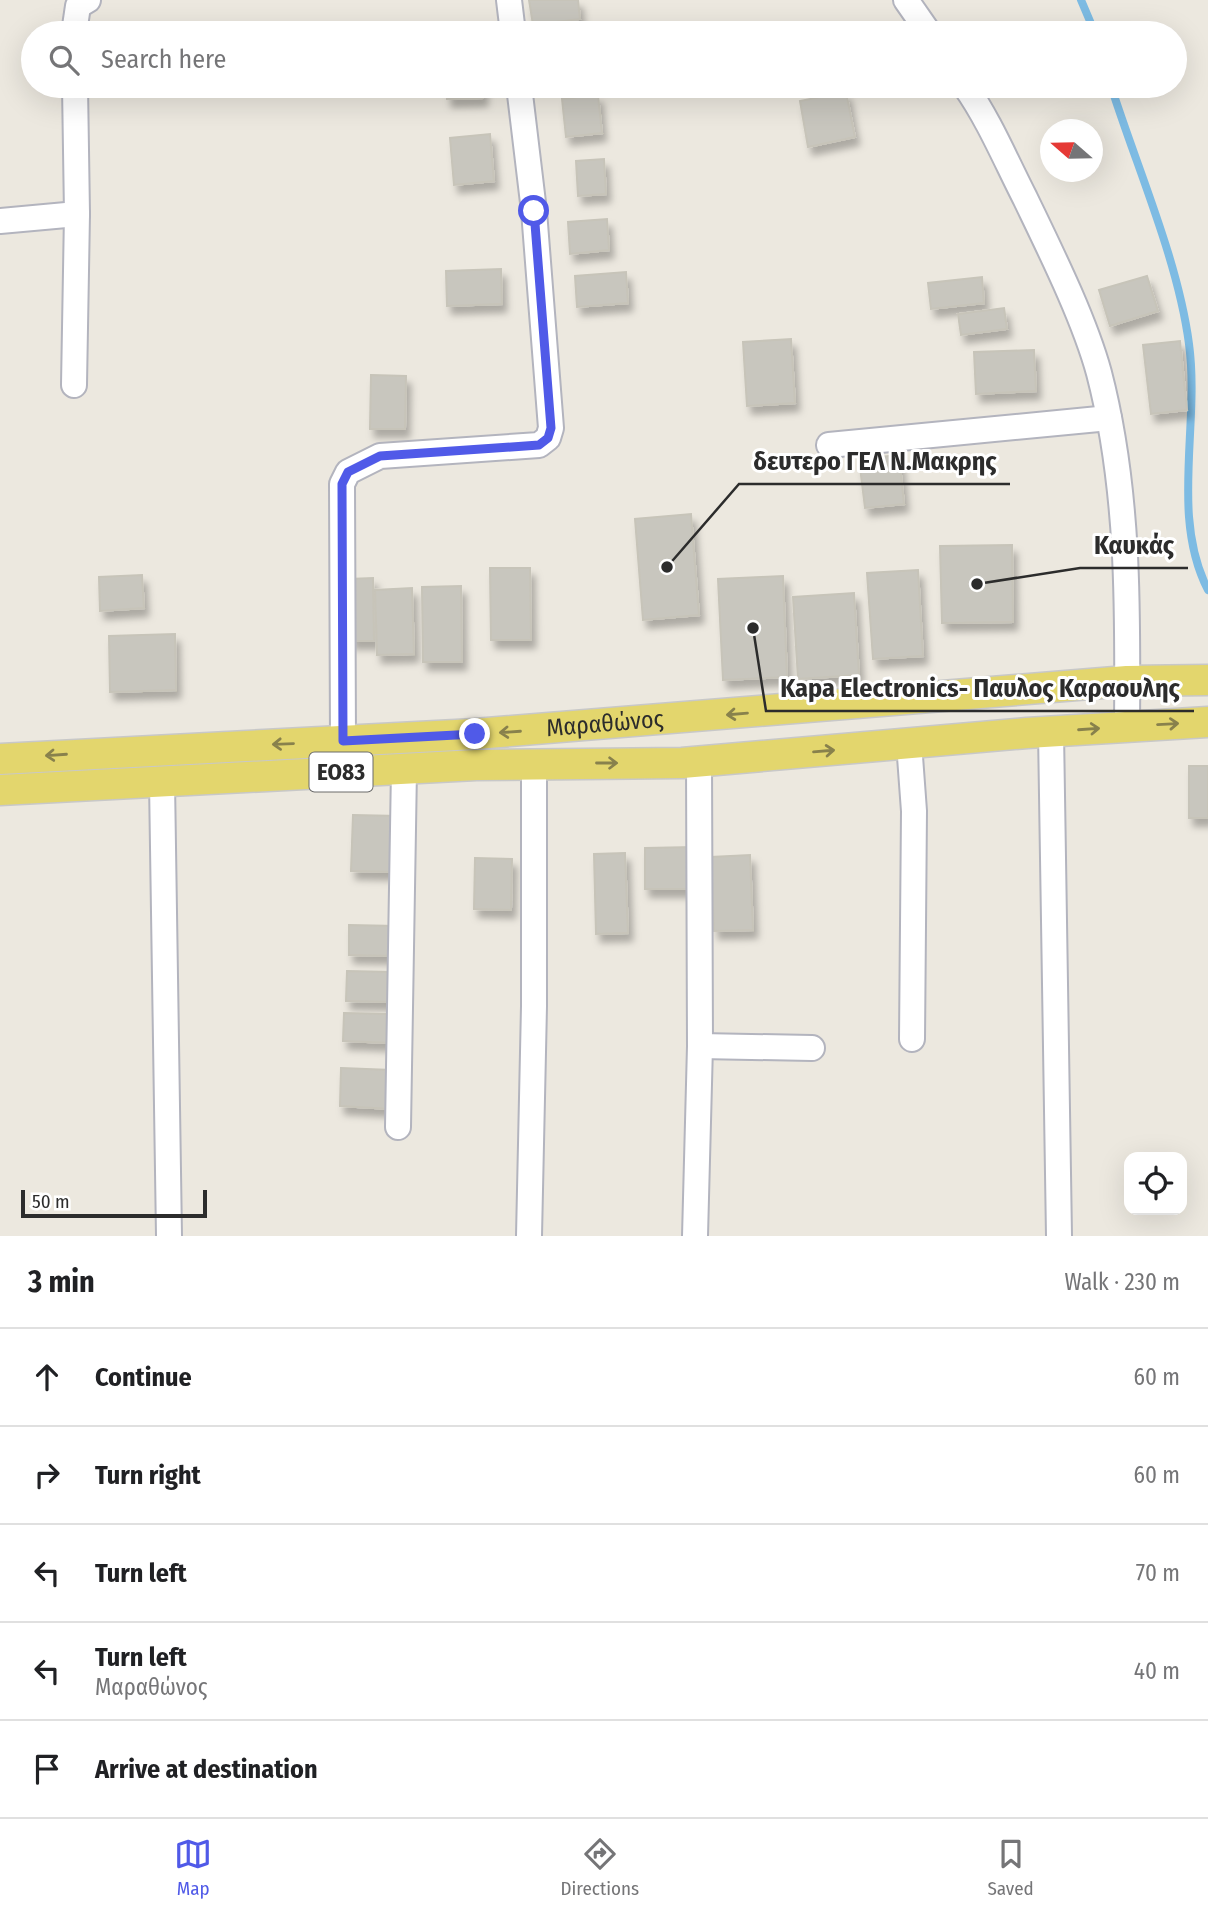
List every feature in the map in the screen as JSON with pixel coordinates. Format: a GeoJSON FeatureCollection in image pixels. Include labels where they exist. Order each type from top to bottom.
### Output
{"type":"FeatureCollection","features":[{"type":"Feature","properties":{"kind":"main road","name":"Μαραθώνος"},"geometry":{"type":"LineString","coordinates":[[0,759],[475,734],[1128,681],[1208,680]]}},
{"type":"Feature","properties":{"kind":"main road","name":"Μαραθώνος"},"geometry":{"type":"LineString","coordinates":[[0,790],[534,763],[699,761],[1127,726],[1208,722]]}},
{"type":"Feature","properties":{"kind":"street"},"geometry":{"type":"LineString","coordinates":[[76,21],[78,6],[88,0]]}},
{"type":"Feature","properties":{"kind":"street"},"geometry":{"type":"LineString","coordinates":[[509,0],[512,21]]}},
{"type":"Feature","properties":{"kind":"street"},"geometry":{"type":"LineString","coordinates":[[906,0],[921,21]]}},
{"type":"Feature","properties":{"kind":"street"},"geometry":{"type":"LineString","coordinates":[[74,385],[77,214],[75,98]]}},
{"type":"Feature","properties":{"kind":"street"},"geometry":{"type":"LineString","coordinates":[[343,741],[342,484],[348,472],[380,456],[539,445],[548,438],[551,428],[534,211],[520,98]]}},
{"type":"Feature","properties":{"kind":"street"},"geometry":{"type":"LineString","coordinates":[[971,98],[1054,257],[1098,370],[1109,418],[1127,578],[1127,726]]}},
{"type":"Feature","properties":{"kind":"street"},"geometry":{"type":"LineString","coordinates":[[0,221],[77,214]]}},
{"type":"Feature","properties":{"kind":"street"},"geometry":{"type":"LineString","coordinates":[[829,445],[1109,418]]}},
{"type":"Feature","properties":{"kind":"street"},"geometry":{"type":"LineString","coordinates":[[1051,732],[1059,1236]]}},
{"type":"Feature","properties":{"kind":"street"},"geometry":{"type":"LineString","coordinates":[[909,744],[915,811],[912,1039]]}},
{"type":"Feature","properties":{"kind":"street"},"geometry":{"type":"LineString","coordinates":[[695,1236],[700,1046],[699,761]]}},
{"type":"Feature","properties":{"kind":"street"},"geometry":{"type":"LineString","coordinates":[[529,1236],[534,1006],[534,763]]}},
{"type":"Feature","properties":{"kind":"street"},"geometry":{"type":"LineString","coordinates":[[398,1128],[404,769]]}},
{"type":"Feature","properties":{"kind":"street"},"geometry":{"type":"LineString","coordinates":[[162,782],[169,1236]]}},
{"type":"Feature","properties":{"kind":"street"},"geometry":{"type":"LineString","coordinates":[[700,1046],[812,1048]]}},
{"type":"Feature","properties":{"kind":"building"},"geometry":{"type":"Polygon","coordinates":[[[529,0],[578,0],[580,19],[532,21],[529,0]]]}},
{"type":"Feature","properties":{"kind":"building"},"geometry":{"type":"Polygon","coordinates":[[[598,98],[602,133],[566,137],[562,99],[598,98]]]}},
{"type":"Feature","properties":{"kind":"building"},"geometry":{"type":"Polygon","coordinates":[[[847,98],[855,137],[808,147],[800,101],[847,98]]]}},
{"type":"Feature","properties":{"kind":"building"},"geometry":{"type":"Polygon","coordinates":[[[490,134],[494,181],[454,185],[450,138],[490,134]]]}},
{"type":"Feature","properties":{"kind":"building"},"geometry":{"type":"Polygon","coordinates":[[[604,159],[606,194],[578,196],[576,161],[604,159]]]}},
{"type":"Feature","properties":{"kind":"building"},"geometry":{"type":"Polygon","coordinates":[[[607,219],[609,250],[570,254],[568,222],[607,219]]]}},
{"type":"Feature","properties":{"kind":"building"},"geometry":{"type":"Polygon","coordinates":[[[501,269],[502,304],[447,306],[446,271],[501,269]]]}},
{"type":"Feature","properties":{"kind":"building"},"geometry":{"type":"Polygon","coordinates":[[[626,272],[628,303],[577,307],[575,276],[626,272]]]}},
{"type":"Feature","properties":{"kind":"building"},"geometry":{"type":"Polygon","coordinates":[[[1147,276],[1158,311],[1110,326],[1099,290],[1147,276]]]}},
{"type":"Feature","properties":{"kind":"building"},"geometry":{"type":"Polygon","coordinates":[[[982,277],[984,303],[931,309],[928,283],[982,277]]]}},
{"type":"Feature","properties":{"kind":"building"},"geometry":{"type":"Polygon","coordinates":[[[1004,308],[1007,329],[961,335],[958,314],[1004,308]]]}},
{"type":"Feature","properties":{"kind":"building"},"geometry":{"type":"Polygon","coordinates":[[[791,339],[795,403],[747,406],[743,342],[791,339]]]}},
{"type":"Feature","properties":{"kind":"building"},"geometry":{"type":"Polygon","coordinates":[[[1180,341],[1187,410],[1151,414],[1143,345],[1180,341]]]}},
{"type":"Feature","properties":{"kind":"building"},"geometry":{"type":"Polygon","coordinates":[[[1034,350],[1036,391],[976,394],[974,352],[1034,350]]]}},
{"type":"Feature","properties":{"kind":"building"},"geometry":{"type":"Polygon","coordinates":[[[371,375],[406,376],[405,429],[370,429],[371,375]]]}},
{"type":"Feature","properties":{"kind":"building"},"geometry":{"type":"Polygon","coordinates":[[[899,455],[904,504],[865,508],[859,459],[899,455]]]}},
{"type":"Feature","properties":{"kind":"building"},"geometry":{"type":"Polygon","coordinates":[[[691,514],[699,615],[643,620],[635,519],[691,514]]]}},
{"type":"Feature","properties":{"kind":"building"},"geometry":{"type":"Polygon","coordinates":[[[1012,545],[1013,622],[942,623],[940,546],[1012,545]]]}},
{"type":"Feature","properties":{"kind":"building"},"geometry":{"type":"Polygon","coordinates":[[[490,568],[530,568],[531,640],[491,640],[490,568]]]}},
{"type":"Feature","properties":{"kind":"building"},"geometry":{"type":"Polygon","coordinates":[[[918,570],[923,656],[873,659],[867,573],[918,570]]]}},
{"type":"Feature","properties":{"kind":"building"},"geometry":{"type":"Polygon","coordinates":[[[142,575],[144,608],[100,611],[99,577],[142,575]]]}},
{"type":"Feature","properties":{"kind":"building"},"geometry":{"type":"Polygon","coordinates":[[[783,576],[787,677],[723,680],[718,579],[783,576]]]}},
{"type":"Feature","properties":{"kind":"building"},"geometry":{"type":"Polygon","coordinates":[[[373,578],[374,641],[350,641],[349,579],[373,578]]]}},
{"type":"Feature","properties":{"kind":"building"},"geometry":{"type":"Polygon","coordinates":[[[461,586],[462,662],[423,662],[422,587],[461,586]]]}},
{"type":"Feature","properties":{"kind":"building"},"geometry":{"type":"Polygon","coordinates":[[[412,588],[414,654],[377,655],[375,590],[412,588]]]}},
{"type":"Feature","properties":{"kind":"building"},"geometry":{"type":"Polygon","coordinates":[[[854,593],[859,675],[798,679],[793,597],[854,593]]]}},
{"type":"Feature","properties":{"kind":"building"},"geometry":{"type":"Polygon","coordinates":[[[175,634],[176,690],[110,692],[109,636],[175,634]]]}},
{"type":"Feature","properties":{"kind":"building"},"geometry":{"type":"Polygon","coordinates":[[[1189,766],[1208,766],[1208,818],[1189,818],[1189,766]]]}},
{"type":"Feature","properties":{"kind":"building"},"geometry":{"type":"Polygon","coordinates":[[[353,815],[398,816],[397,872],[351,871],[353,815]]]}},
{"type":"Feature","properties":{"kind":"building"},"geometry":{"type":"Polygon","coordinates":[[[694,847],[694,889],[645,889],[645,848],[694,847]]]}},
{"type":"Feature","properties":{"kind":"building"},"geometry":{"type":"Polygon","coordinates":[[[625,853],[628,933],[596,934],[594,854],[625,853]]]}},
{"type":"Feature","properties":{"kind":"building"},"geometry":{"type":"Polygon","coordinates":[[[750,855],[753,930],[714,931],[711,857],[750,855]]]}},
{"type":"Feature","properties":{"kind":"building"},"geometry":{"type":"Polygon","coordinates":[[[475,858],[512,859],[511,910],[474,909],[475,858]]]}},
{"type":"Feature","properties":{"kind":"building"},"geometry":{"type":"Polygon","coordinates":[[[349,925],[396,926],[396,956],[349,955],[349,925]]]}},
{"type":"Feature","properties":{"kind":"building"},"geometry":{"type":"Polygon","coordinates":[[[347,971],[394,972],[393,1002],[346,1001],[347,971]]]}},
{"type":"Feature","properties":{"kind":"building"},"geometry":{"type":"Polygon","coordinates":[[[344,1013],[391,1014],[390,1043],[343,1041],[344,1013]]]}},
{"type":"Feature","properties":{"kind":"building"},"geometry":{"type":"Polygon","coordinates":[[[341,1068],[391,1070],[390,1109],[340,1106],[341,1068]]]}},
{"type":"Feature","properties":{"kind":"waterway"},"geometry":{"type":"LineString","coordinates":[[1081,0],[1090,21]]}},
{"type":"Feature","properties":{"kind":"waterway"},"geometry":{"type":"LineString","coordinates":[[1115,98],[1156,214],[1184,312],[1191,375],[1188,501],[1197,562],[1208,590]]}},
{"type":"Feature","properties":{"kind":"place","name":"δευτερο ΓΕΛ Ν.Μακρης"},"geometry":{"type":"Point","coordinates":[667,567]}},
{"type":"Feature","properties":{"kind":"place","name":"Καυκάς"},"geometry":{"type":"Point","coordinates":[977,584]}},
{"type":"Feature","properties":{"kind":"place","name":"Kapa Electronics- Παυλος Καραουλης"},"geometry":{"type":"Point","coordinates":[753,628]}},
{"type":"Feature","properties":{"kind":"route"},"geometry":{"type":"LineString","coordinates":[[475,734],[343,741],[342,484],[348,472],[380,456],[539,445],[548,438],[551,428],[534,211]]}}]}
